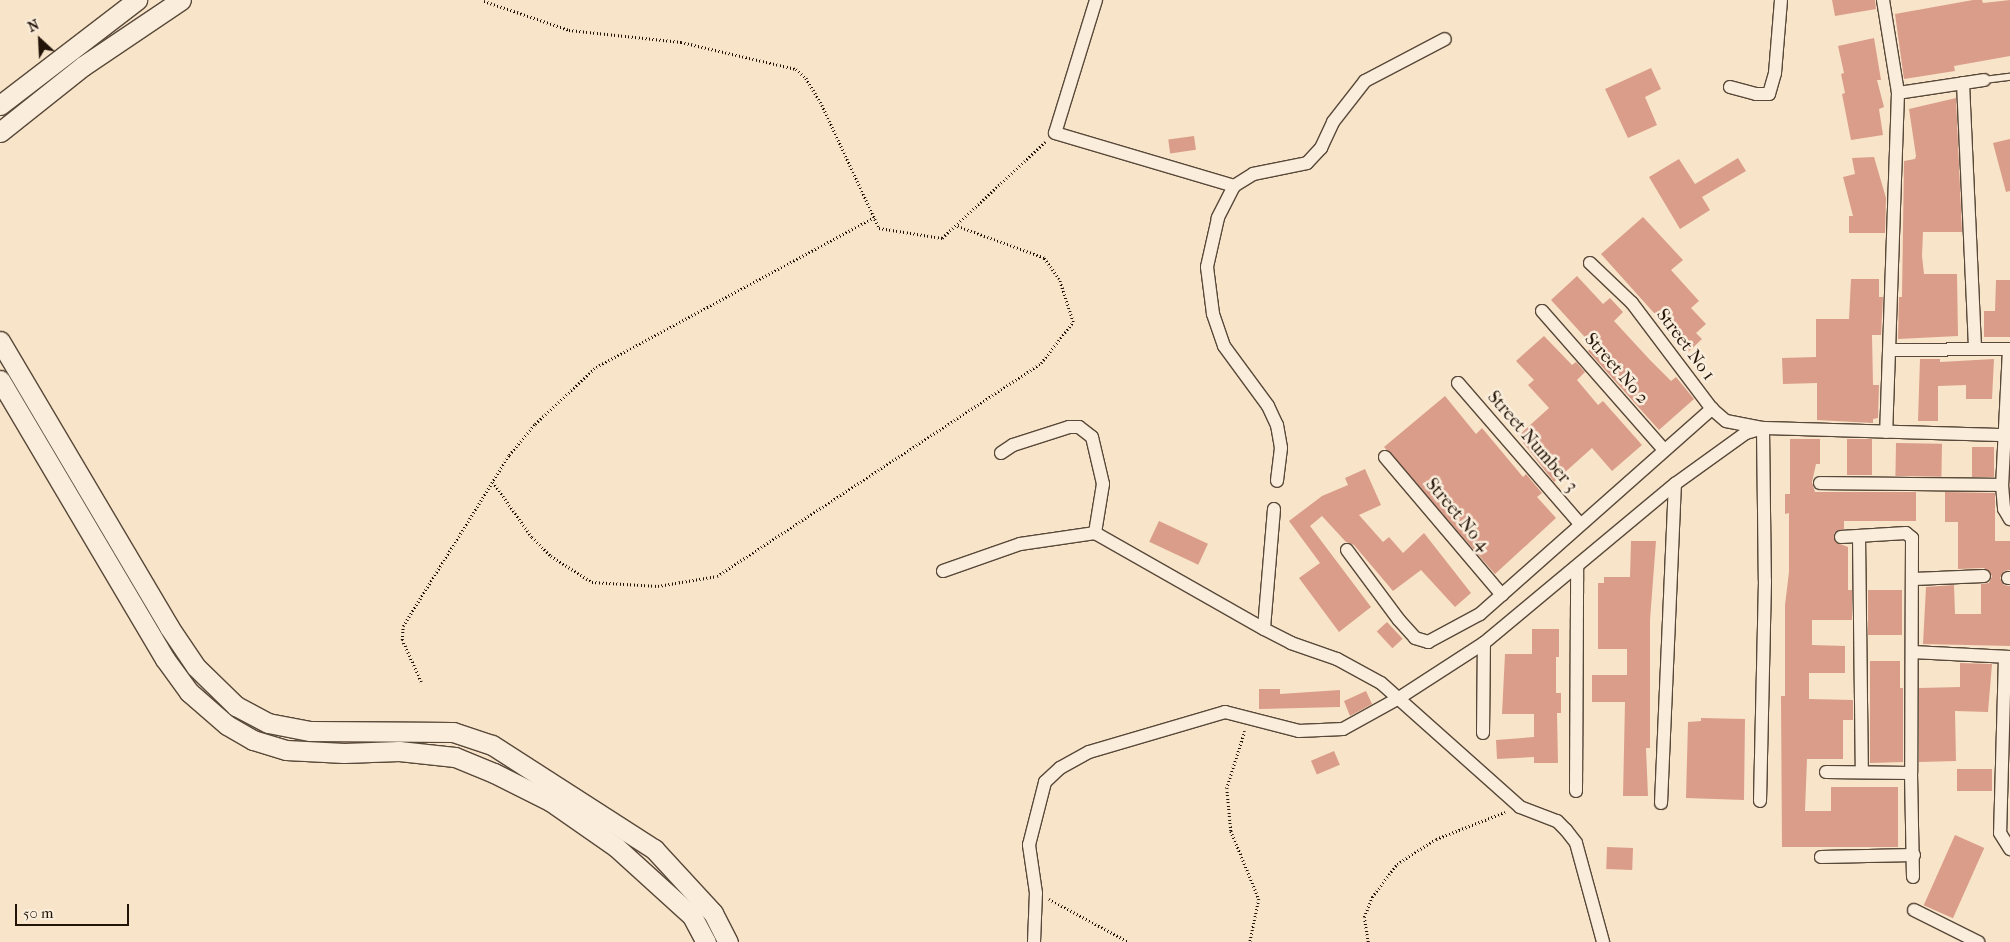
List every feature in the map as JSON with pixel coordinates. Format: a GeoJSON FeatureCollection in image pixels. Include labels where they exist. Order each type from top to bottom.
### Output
{"type":"FeatureCollection","features":[{"type":"Feature","properties":{"kind":"main road"},"geometry":{"type":"LineString","coordinates":[[0,105],[137,0]]}},
{"type":"Feature","properties":{"kind":"main road"},"geometry":{"type":"LineString","coordinates":[[0,132],[83,66],[180,0]]}},
{"type":"Feature","properties":{"kind":"main road"},"geometry":{"type":"LineString","coordinates":[[0,341],[169,627],[196,667],[236,706],[268,723],[310,730],[453,732],[492,745],[654,848],[713,913],[728,942]]}},
{"type":"Feature","properties":{"kind":"main road"},"geometry":{"type":"LineString","coordinates":[[0,380],[165,659],[189,692],[227,725],[253,740],[286,750],[344,753],[399,751],[455,757],[494,773],[550,801],[616,847],[692,916],[706,942]]}},
{"type":"Feature","properties":{"kind":"street"},"geometry":{"type":"LineString","coordinates":[[1096,0],[1055,133],[1234,186]]}},
{"type":"Feature","properties":{"kind":"street"},"geometry":{"type":"LineString","coordinates":[[1730,87],[1756,94],[1769,94],[1775,73],[1780,0]]}},
{"type":"Feature","properties":{"kind":"street"},"geometry":{"type":"LineString","coordinates":[[1886,432],[1898,93],[1887,1]]}},
{"type":"Feature","properties":{"kind":"street"},"geometry":{"type":"LineString","coordinates":[[1277,481],[1281,448],[1277,425],[1268,406],[1224,346],[1213,314],[1207,267],[1218,218],[1234,186],[1253,174],[1307,162],[1321,148],[1333,122],[1365,81],[1444,39]]}},
{"type":"Feature","properties":{"kind":"street"},"geometry":{"type":"LineString","coordinates":[[1898,93],[1984,80]]}},
{"type":"Feature","properties":{"kind":"street"},"geometry":{"type":"LineString","coordinates":[[1963,83],[1975,349]]}},
{"type":"Feature","properties":{"kind":"street","name":"Street No 1"},"geometry":{"type":"LineString","coordinates":[[1590,263],[1632,303],[1712,409],[1726,421],[1763,428],[2002,435]]}},
{"type":"Feature","properties":{"kind":"street","name":"Street No 2"},"geometry":{"type":"LineString","coordinates":[[1542,311],[1664,450]]}},
{"type":"Feature","properties":{"kind":"street"},"geometry":{"type":"LineString","coordinates":[[1890,350],[2010,349],[2002,435],[2004,509],[2010,519]]}},
{"type":"Feature","properties":{"kind":"street","name":"Street Number 3"},"geometry":{"type":"LineString","coordinates":[[1458,383],[1580,524]]}},
{"type":"Feature","properties":{"kind":"street"},"geometry":{"type":"LineString","coordinates":[[1347,550],[1399,620],[1415,638],[1428,642],[1480,614],[1712,409]]}},
{"type":"Feature","properties":{"kind":"street"},"geometry":{"type":"LineString","coordinates":[[1001,452],[1013,445],[1069,427],[1079,427],[1092,437],[1103,484],[1095,534]]}},
{"type":"Feature","properties":{"kind":"street"},"geometry":{"type":"LineString","coordinates":[[1034,942],[1036,893],[1029,845],[1045,782],[1060,768],[1089,752],[1225,712],[1299,731],[1343,729],[1399,698],[1484,643],[1577,569],[1675,484],[1746,434],[1763,428],[1765,581],[1760,800]]}},
{"type":"Feature","properties":{"kind":"street","name":"Street No 4"},"geometry":{"type":"LineString","coordinates":[[1385,457],[1502,595]]}},
{"type":"Feature","properties":{"kind":"street"},"geometry":{"type":"LineString","coordinates":[[1820,483],[2002,484]]}},
{"type":"Feature","properties":{"kind":"street"},"geometry":{"type":"LineString","coordinates":[[1661,803],[1675,484]]}},
{"type":"Feature","properties":{"kind":"street"},"geometry":{"type":"LineString","coordinates":[[1264,629],[1274,509]]}},
{"type":"Feature","properties":{"kind":"street"},"geometry":{"type":"LineString","coordinates":[[943,571],[1020,544],[1095,534],[1264,629],[1336,659],[1381,683],[1520,807],[1557,821],[1576,843],[1603,942]]}},
{"type":"Feature","properties":{"kind":"street"},"geometry":{"type":"LineString","coordinates":[[1841,537],[1911,535],[1914,579],[1910,773],[1914,855],[1913,877]]}},
{"type":"Feature","properties":{"kind":"street"},"geometry":{"type":"LineString","coordinates":[[1859,536],[1862,772]]}},
{"type":"Feature","properties":{"kind":"street"},"geometry":{"type":"LineString","coordinates":[[1576,791],[1577,569]]}},
{"type":"Feature","properties":{"kind":"street"},"geometry":{"type":"LineString","coordinates":[[1914,579],[1984,576]]}},
{"type":"Feature","properties":{"kind":"street"},"geometry":{"type":"LineString","coordinates":[[1483,733],[1484,643]]}},
{"type":"Feature","properties":{"kind":"street"},"geometry":{"type":"LineString","coordinates":[[1912,652],[2007,657],[2000,833],[2010,849]]}},
{"type":"Feature","properties":{"kind":"street"},"geometry":{"type":"LineString","coordinates":[[1826,772],[1910,773]]}},
{"type":"Feature","properties":{"kind":"street"},"geometry":{"type":"LineString","coordinates":[[1821,857],[1914,855]]}},
{"type":"Feature","properties":{"kind":"street"},"geometry":{"type":"LineString","coordinates":[[1914,910],[1978,942]]}},
{"type":"Feature","properties":{"kind":"lane"},"geometry":{"type":"LineString","coordinates":[[1984,80],[2010,77]]}},
{"type":"Feature","properties":{"kind":"path"},"geometry":{"type":"LineString","coordinates":[[484,1],[569,30],[682,42],[796,69],[806,78],[822,105],[879,228],[942,238],[1055,133]]}},
{"type":"Feature","properties":{"kind":"path"},"geometry":{"type":"LineString","coordinates":[[421,682],[402,640],[403,626],[509,456],[535,424],[596,367],[874,217]]}},
{"type":"Feature","properties":{"kind":"path"},"geometry":{"type":"LineString","coordinates":[[493,482],[532,537],[551,556],[592,582],[658,586],[717,576],[1041,363],[1073,322],[1059,279],[1044,258],[956,226]]}},
{"type":"Feature","properties":{"kind":"path"},"geometry":{"type":"LineString","coordinates":[[1249,717],[1227,788],[1231,831],[1259,899],[1250,942]]}},
{"type":"Feature","properties":{"kind":"path"},"geometry":{"type":"LineString","coordinates":[[1368,942],[1364,917],[1372,897],[1398,864],[1436,839],[1520,807]]}},
{"type":"Feature","properties":{"kind":"path"},"geometry":{"type":"LineString","coordinates":[[1036,893],[1129,942]]}},
{"type":"Feature","properties":{"kind":"building"},"geometry":{"type":"Polygon","coordinates":[[[1832,0],[1875,0],[1876,9],[1835,16],[1832,0]]]}},
{"type":"Feature","properties":{"kind":"building"},"geometry":{"type":"Polygon","coordinates":[[[1982,0],[1983,3],[2010,0],[2010,56],[1954,66],[1955,71],[1904,79],[1895,14],[1982,0]]]}},
{"type":"Feature","properties":{"kind":"building"},"geometry":{"type":"Polygon","coordinates":[[[1874,38],[1881,80],[1877,80],[1884,107],[1879,109],[1883,135],[1851,140],[1842,94],[1845,93],[1841,74],[1844,73],[1838,46],[1874,38]]]}},
{"type":"Feature","properties":{"kind":"building"},"geometry":{"type":"Polygon","coordinates":[[[1651,68],[1661,89],[1645,97],[1657,125],[1628,138],[1605,89],[1651,68]]]}},
{"type":"Feature","properties":{"kind":"building"},"geometry":{"type":"Polygon","coordinates":[[[1956,98],[1962,232],[1923,232],[1922,256],[1924,274],[1957,274],[1958,336],[1898,339],[1899,297],[1902,297],[1904,161],[1915,159],[1916,156],[1909,109],[1956,98]]]}},
{"type":"Feature","properties":{"kind":"building"},"geometry":{"type":"Polygon","coordinates":[[[1194,136],[1196,150],[1170,153],[1168,140],[1194,136]]]}},
{"type":"Feature","properties":{"kind":"building"},"geometry":{"type":"Polygon","coordinates":[[[2010,139],[2010,191],[2006,192],[1993,143],[2010,139]]]}},
{"type":"Feature","properties":{"kind":"building"},"geometry":{"type":"Polygon","coordinates":[[[1874,157],[1886,198],[1885,233],[1849,233],[1849,216],[1853,216],[1843,177],[1855,174],[1852,158],[1874,157]]]}},
{"type":"Feature","properties":{"kind":"building"},"geometry":{"type":"Polygon","coordinates":[[[1738,158],[1746,171],[1702,197],[1710,210],[1680,229],[1649,177],[1679,159],[1695,184],[1738,158]]]}},
{"type":"Feature","properties":{"kind":"building"},"geometry":{"type":"Polygon","coordinates":[[[1643,217],[1683,260],[1671,270],[1699,301],[1691,308],[1706,324],[1696,333],[1702,339],[1686,354],[1669,335],[1672,333],[1601,254],[1643,217]]]}},
{"type":"Feature","properties":{"kind":"building"},"geometry":{"type":"Polygon","coordinates":[[[1577,276],[1603,304],[1610,298],[1623,312],[1614,321],[1671,381],[1676,377],[1694,399],[1659,430],[1588,351],[1593,346],[1551,300],[1577,276]]]}},
{"type":"Feature","properties":{"kind":"building"},"geometry":{"type":"Polygon","coordinates":[[[1851,279],[1879,279],[1879,297],[1883,297],[1881,335],[1872,335],[1873,385],[1879,385],[1878,418],[1873,419],[1873,423],[1817,420],[1817,383],[1783,384],[1782,358],[1816,357],[1816,319],[1849,319],[1851,279]]]}},
{"type":"Feature","properties":{"kind":"building"},"geometry":{"type":"Polygon","coordinates":[[[1996,280],[2010,280],[2010,337],[1984,337],[1984,311],[1995,311],[1996,280]]]}},
{"type":"Feature","properties":{"kind":"building"},"geometry":{"type":"Polygon","coordinates":[[[1544,336],[1572,365],[1576,362],[1585,372],[1577,380],[1598,405],[1603,401],[1642,445],[1612,471],[1592,448],[1554,482],[1518,436],[1549,408],[1528,385],[1534,380],[1516,361],[1544,336]]]}},
{"type":"Feature","properties":{"kind":"building"},"geometry":{"type":"Polygon","coordinates":[[[1920,359],[1940,359],[1940,362],[1994,359],[1992,399],[1966,399],[1966,385],[1938,386],[1938,421],[1918,421],[1920,359]]]}},
{"type":"Feature","properties":{"kind":"building"},"geometry":{"type":"Polygon","coordinates":[[[1445,396],[1476,434],[1482,428],[1523,477],[1526,474],[1542,493],[1537,497],[1556,518],[1495,574],[1384,447],[1445,396]]]}},
{"type":"Feature","properties":{"kind":"building"},"geometry":{"type":"Polygon","coordinates":[[[1790,439],[1820,439],[1820,464],[1816,464],[1812,482],[1815,492],[1916,492],[1916,521],[1844,521],[1844,529],[1834,533],[1835,542],[1848,547],[1848,590],[1852,590],[1852,620],[1812,620],[1812,645],[1845,646],[1845,673],[1809,673],[1809,699],[1853,700],[1853,720],[1843,720],[1843,759],[1807,759],[1805,811],[1831,811],[1831,787],[1898,787],[1898,847],[1782,847],[1781,696],[1785,696],[1785,605],[1789,572],[1789,513],[1785,514],[1785,494],[1790,494],[1790,439]]]}},
{"type":"Feature","properties":{"kind":"building"},"geometry":{"type":"Polygon","coordinates":[[[1847,439],[1872,439],[1872,475],[1847,475],[1847,439]]]}},
{"type":"Feature","properties":{"kind":"building"},"geometry":{"type":"Polygon","coordinates":[[[1896,443],[1942,444],[1941,477],[1895,476],[1896,443]]]}},
{"type":"Feature","properties":{"kind":"building"},"geometry":{"type":"Polygon","coordinates":[[[1972,447],[1994,447],[1994,477],[1972,477],[1972,447]]]}},
{"type":"Feature","properties":{"kind":"building"},"geometry":{"type":"Polygon","coordinates":[[[1365,469],[1381,505],[1359,515],[1383,542],[1389,537],[1403,553],[1424,533],[1471,593],[1455,607],[1421,570],[1393,591],[1354,545],[1346,542],[1322,516],[1310,526],[1371,607],[1339,632],[1299,578],[1320,563],[1289,521],[1322,496],[1348,485],[1345,478],[1365,469]]]}},
{"type":"Feature","properties":{"kind":"building"},"geometry":{"type":"Polygon","coordinates":[[[1945,492],[1995,493],[1995,541],[2010,541],[2010,570],[2004,571],[2000,578],[2004,585],[2010,586],[2010,646],[1923,644],[1926,587],[1954,585],[1955,614],[1981,614],[1981,584],[1989,583],[1992,576],[1984,568],[1958,569],[1958,522],[1945,522],[1945,492]]]}},
{"type":"Feature","properties":{"kind":"building"},"geometry":{"type":"Polygon","coordinates":[[[1159,521],[1208,544],[1198,565],[1149,542],[1159,521]]]}},
{"type":"Feature","properties":{"kind":"building"},"geometry":{"type":"Polygon","coordinates":[[[1631,541],[1656,541],[1650,620],[1650,748],[1646,748],[1648,796],[1623,796],[1625,702],[1592,702],[1592,675],[1627,675],[1627,649],[1598,649],[1598,583],[1604,583],[1604,577],[1630,577],[1631,541]]]}},
{"type":"Feature","properties":{"kind":"building"},"geometry":{"type":"Polygon","coordinates":[[[1868,590],[1902,590],[1902,635],[1868,635],[1868,590]]]}},
{"type":"Feature","properties":{"kind":"building"},"geometry":{"type":"Polygon","coordinates":[[[1387,622],[1403,639],[1392,648],[1377,632],[1387,622]]]}},
{"type":"Feature","properties":{"kind":"building"},"geometry":{"type":"Polygon","coordinates":[[[1532,629],[1559,629],[1559,657],[1556,657],[1556,693],[1561,693],[1561,713],[1557,713],[1558,763],[1534,763],[1534,757],[1497,759],[1496,740],[1534,737],[1534,714],[1502,714],[1505,654],[1532,654],[1532,629]]]}},
{"type":"Feature","properties":{"kind":"building"},"geometry":{"type":"Polygon","coordinates":[[[1870,661],[1900,661],[1900,688],[1903,688],[1903,762],[1870,763],[1870,661]]]}},
{"type":"Feature","properties":{"kind":"building"},"geometry":{"type":"Polygon","coordinates":[[[1960,663],[1992,664],[1988,712],[1955,711],[1956,761],[1919,762],[1919,688],[1960,687],[1960,663]]]}},
{"type":"Feature","properties":{"kind":"building"},"geometry":{"type":"Polygon","coordinates":[[[1259,689],[1280,689],[1280,694],[1340,690],[1340,707],[1259,709],[1259,689]]]}},
{"type":"Feature","properties":{"kind":"building"},"geometry":{"type":"Polygon","coordinates":[[[1366,691],[1372,704],[1350,716],[1344,701],[1366,691]]]}},
{"type":"Feature","properties":{"kind":"building"},"geometry":{"type":"Polygon","coordinates":[[[1701,718],[1745,719],[1744,800],[1686,798],[1688,722],[1701,721],[1701,718]]]}},
{"type":"Feature","properties":{"kind":"building"},"geometry":{"type":"Polygon","coordinates":[[[1334,751],[1340,765],[1317,775],[1311,761],[1334,751]]]}},
{"type":"Feature","properties":{"kind":"building"},"geometry":{"type":"Polygon","coordinates":[[[1957,769],[1992,769],[1992,791],[1957,791],[1957,769]]]}},
{"type":"Feature","properties":{"kind":"building"},"geometry":{"type":"Polygon","coordinates":[[[1955,835],[1984,848],[1953,918],[1924,905],[1955,835]]]}},
{"type":"Feature","properties":{"kind":"building"},"geometry":{"type":"Polygon","coordinates":[[[1607,847],[1633,848],[1632,870],[1606,869],[1607,847]]]}}]}
